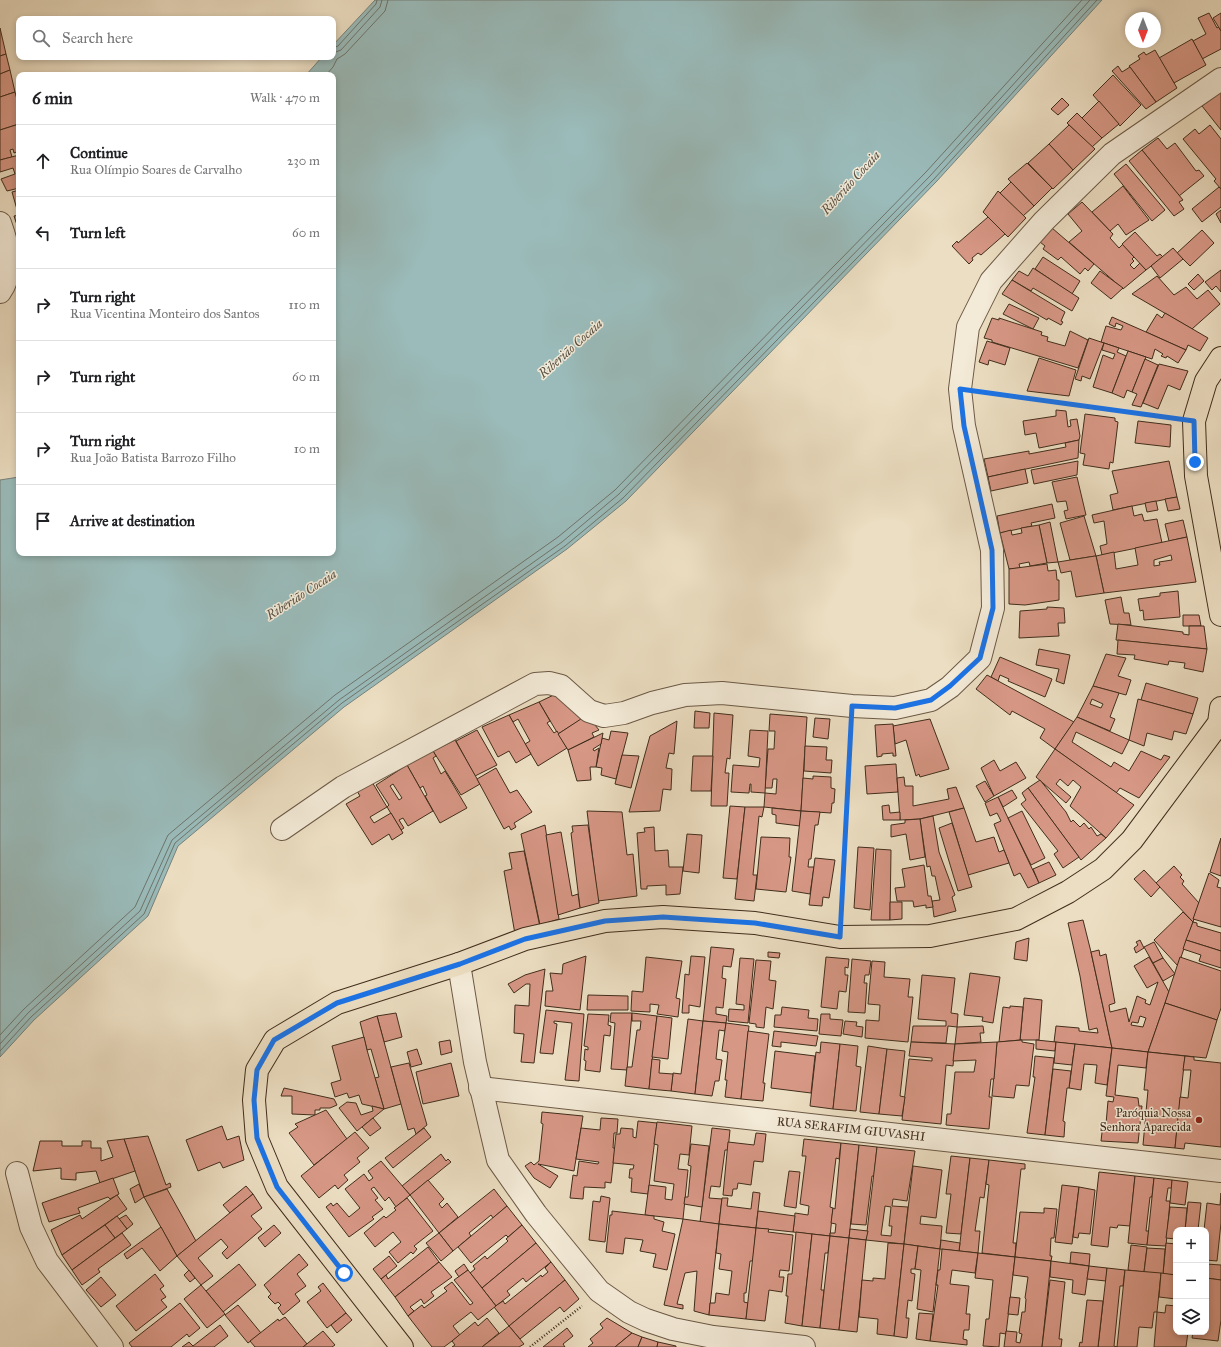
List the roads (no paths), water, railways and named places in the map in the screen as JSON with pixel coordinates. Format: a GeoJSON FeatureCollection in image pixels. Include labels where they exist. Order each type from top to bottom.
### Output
{"type":"FeatureCollection","features":[{"type":"Feature","properties":{"kind":"main road"},"geometry":{"type":"LineString","coordinates":[[1221,358],[1206,381],[1194,421],[1196,476],[1221,615]]}},
{"type":"Feature","properties":{"kind":"main road"},"geometry":{"type":"LineString","coordinates":[[402,1347],[277,1187],[257,1138],[254,1100],[257,1070],[274,1040],[337,1003],[460,964],[525,939],[605,921],[663,917],[755,923],[840,937],[930,936],[1016,919],[1068,892],[1103,869],[1132,840],[1220,719]]}},
{"type":"Feature","properties":{"kind":"street"},"geometry":{"type":"LineString","coordinates":[[282,829],[343,787],[536,684],[549,683],[561,686],[589,711],[604,716],[624,713],[652,703],[685,695],[722,693],[852,706],[895,708],[931,700],[950,686],[980,658],[993,608],[992,550],[964,426],[960,389],[968,327],[991,281],[1044,220],[1112,154],[1221,79]]}},
{"type":"Feature","properties":{"kind":"street"},"geometry":{"type":"LineString","coordinates":[[0,223],[7,242],[9,264],[8,278],[0,292]]}},
{"type":"Feature","properties":{"kind":"street"},"geometry":{"type":"LineString","coordinates":[[460,964],[480,1088],[498,1160],[536,1214],[599,1291],[628,1312],[673,1329],[713,1337],[804,1347]]}},
{"type":"Feature","properties":{"kind":"street","name":"RUA SERAFIM GIUVASHI"},"geometry":{"type":"LineString","coordinates":[[480,1088],[1221,1171]]}},
{"type":"Feature","properties":{"kind":"street"},"geometry":{"type":"LineString","coordinates":[[17,1173],[30,1227],[47,1261],[112,1347]]}},
{"type":"Feature","properties":{"kind":"water","name":"Riberião Cocaia"},"geometry":{"type":"Polygon","coordinates":[[[375,0],[1102,0],[936,182],[626,501],[567,549],[344,707],[178,846],[148,916],[34,1020],[0,1057],[0,480],[16,477],[16,556],[336,556],[336,72],[309,72],[319,60],[336,60],[336,42],[375,0]]]}},
{"type":"Feature","properties":{"kind":"place","name":"Paróquia Nossa Senhora Aparecida"},"geometry":{"type":"Point","coordinates":[1199,1120]}}]}
